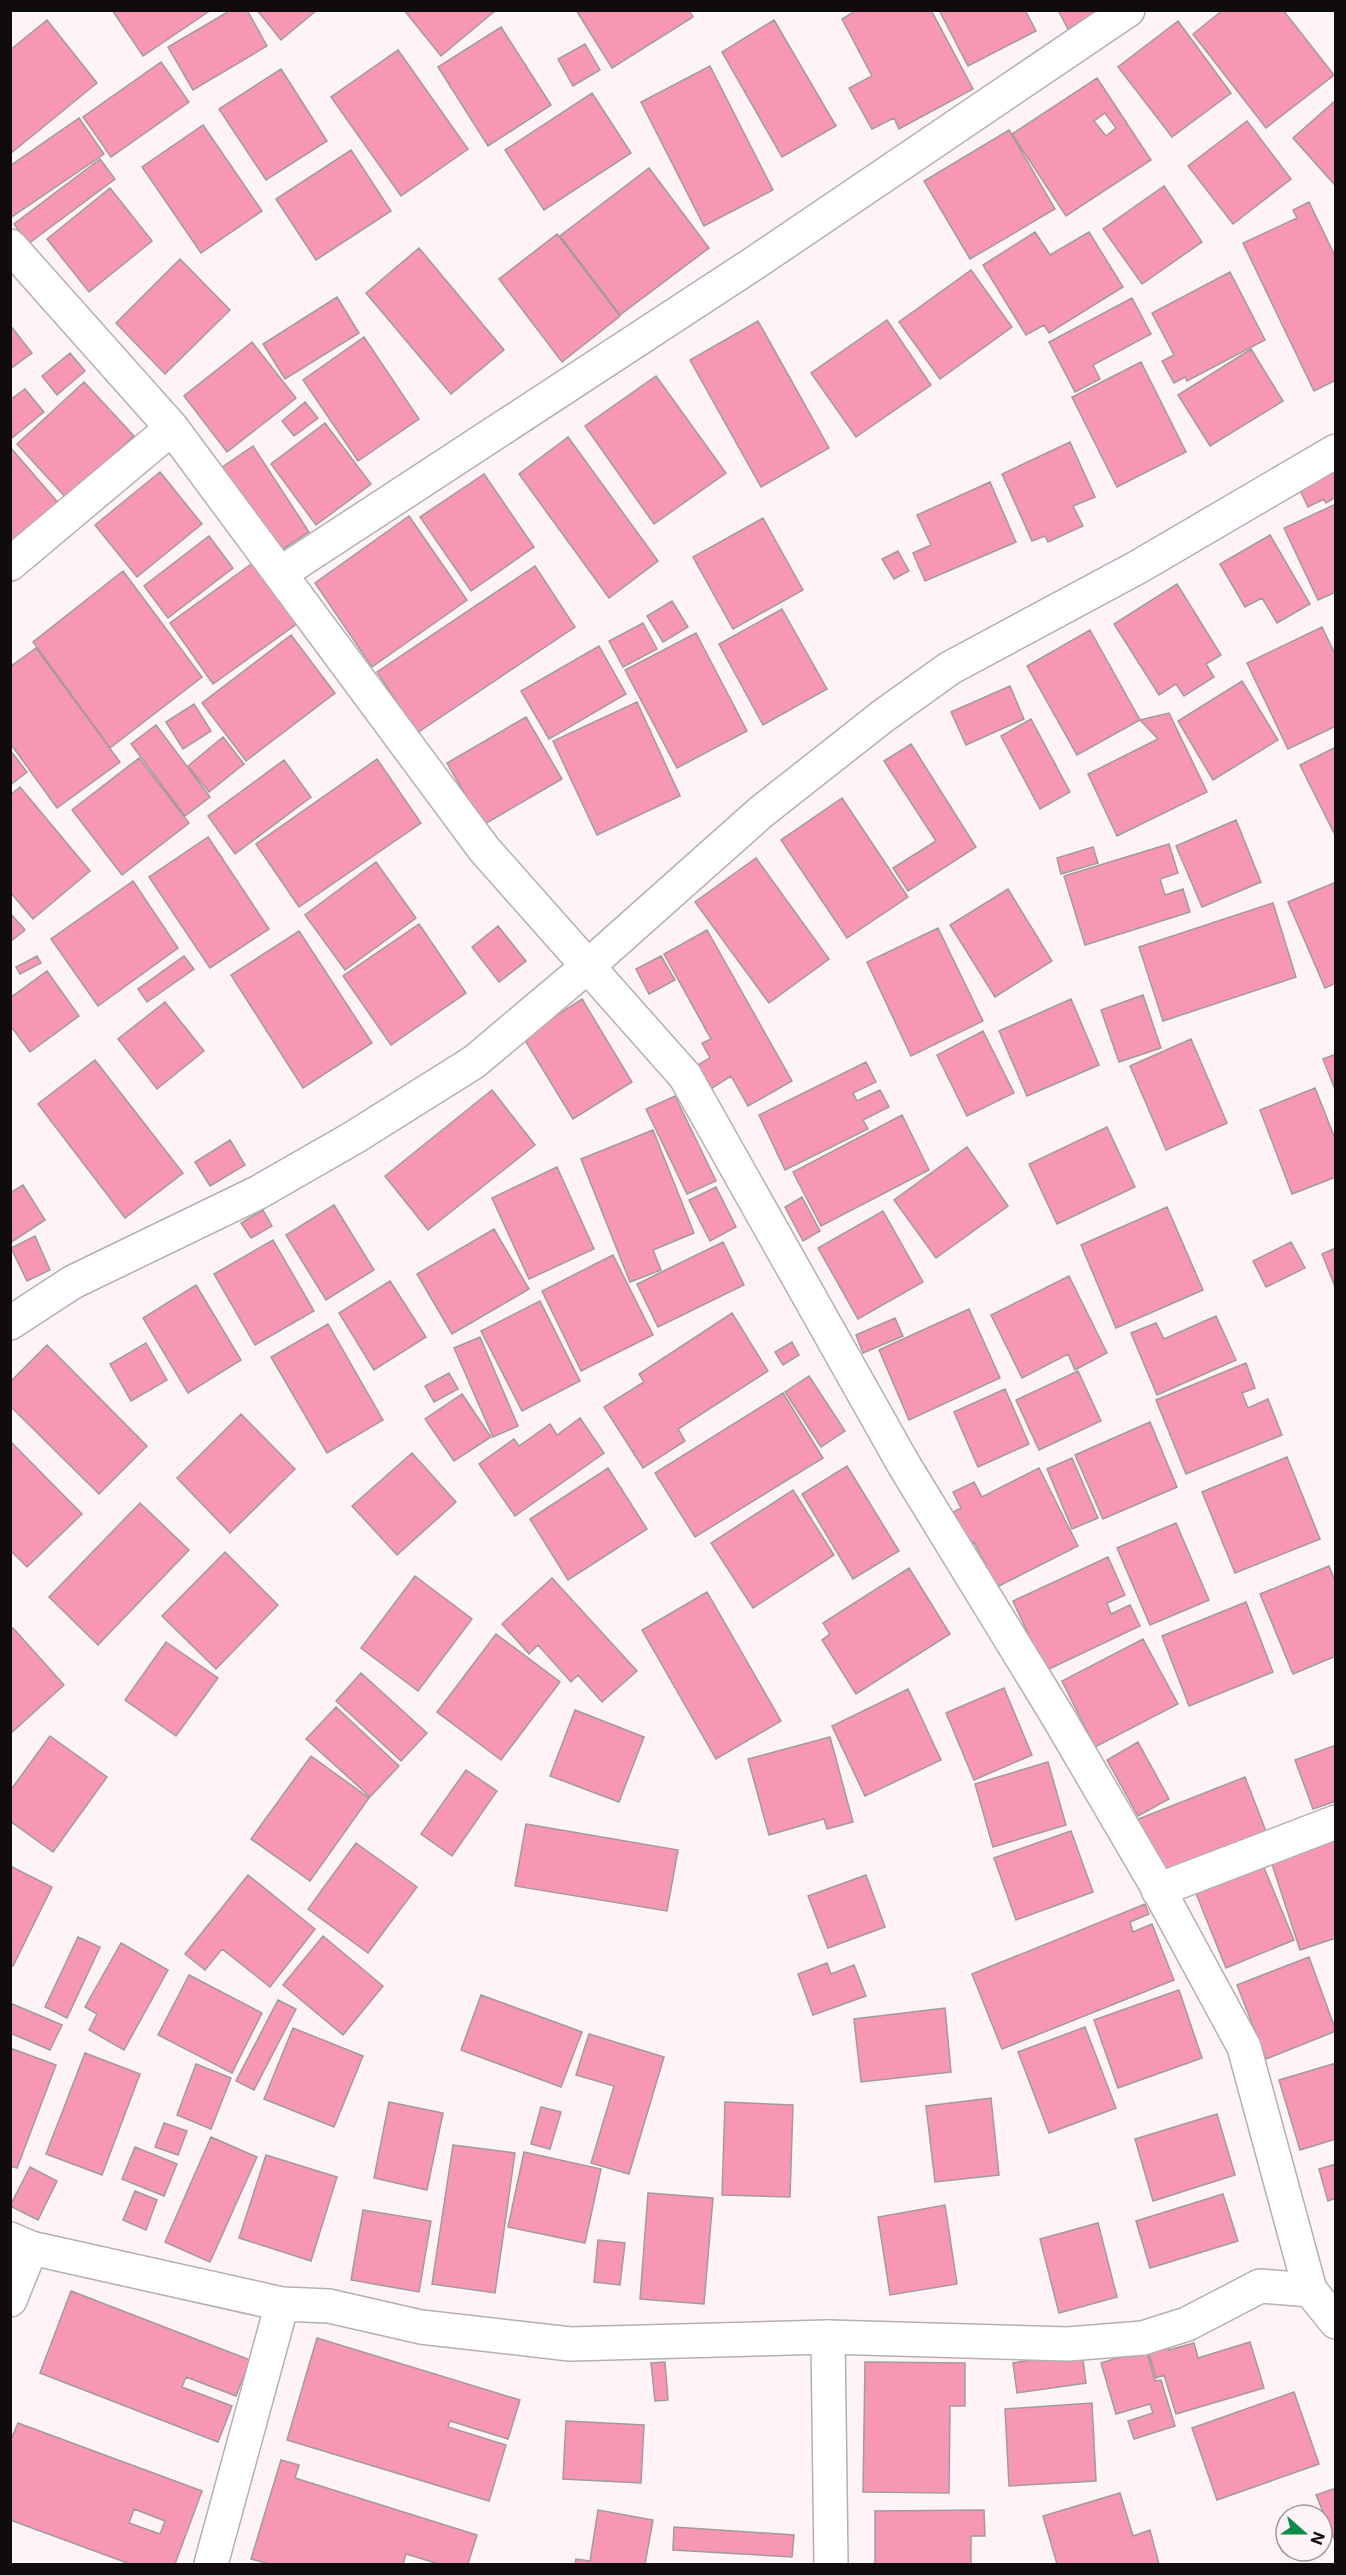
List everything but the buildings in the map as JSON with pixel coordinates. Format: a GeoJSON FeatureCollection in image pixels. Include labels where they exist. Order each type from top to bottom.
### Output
{"type":"FeatureCollection","features":[{"type":"Feature","properties":{"kind":"street"},"geometry":{"type":"LineString","coordinates":[[281,573],[753,264],[1128,10]]}},
{"type":"Feature","properties":{"kind":"street"},"geometry":{"type":"LineString","coordinates":[[10,246],[172,429],[484,849],[685,1076],[904,1465],[1057,1715],[1158,1890],[1244,2047],[1310,2290],[1335,2322]]}},
{"type":"Feature","properties":{"kind":"street"},"geometry":{"type":"LineString","coordinates":[[10,564],[172,429]]}},
{"type":"Feature","properties":{"kind":"street"},"geometry":{"type":"LineString","coordinates":[[10,1323],[73,1282],[259,1192],[353,1138],[474,1062],[588,966],[761,812],[883,716],[950,668],[1138,567],[1335,451]]}},
{"type":"Feature","properties":{"kind":"street"},"geometry":{"type":"LineString","coordinates":[[1158,1890],[1335,1822]]}},
{"type":"Feature","properties":{"kind":"street"},"geometry":{"type":"LineString","coordinates":[[10,2300],[21,2244],[282,2304],[329,2306],[421,2327],[570,2344],[828,2337],[1068,2344],[1143,2338],[1187,2324],[1260,2286],[1310,2290]]}},
{"type":"Feature","properties":{"kind":"street"},"geometry":{"type":"LineString","coordinates":[[211,2565],[282,2304]]}},
{"type":"Feature","properties":{"kind":"street"},"geometry":{"type":"LineString","coordinates":[[828,2337],[831,2565]]}}]}
